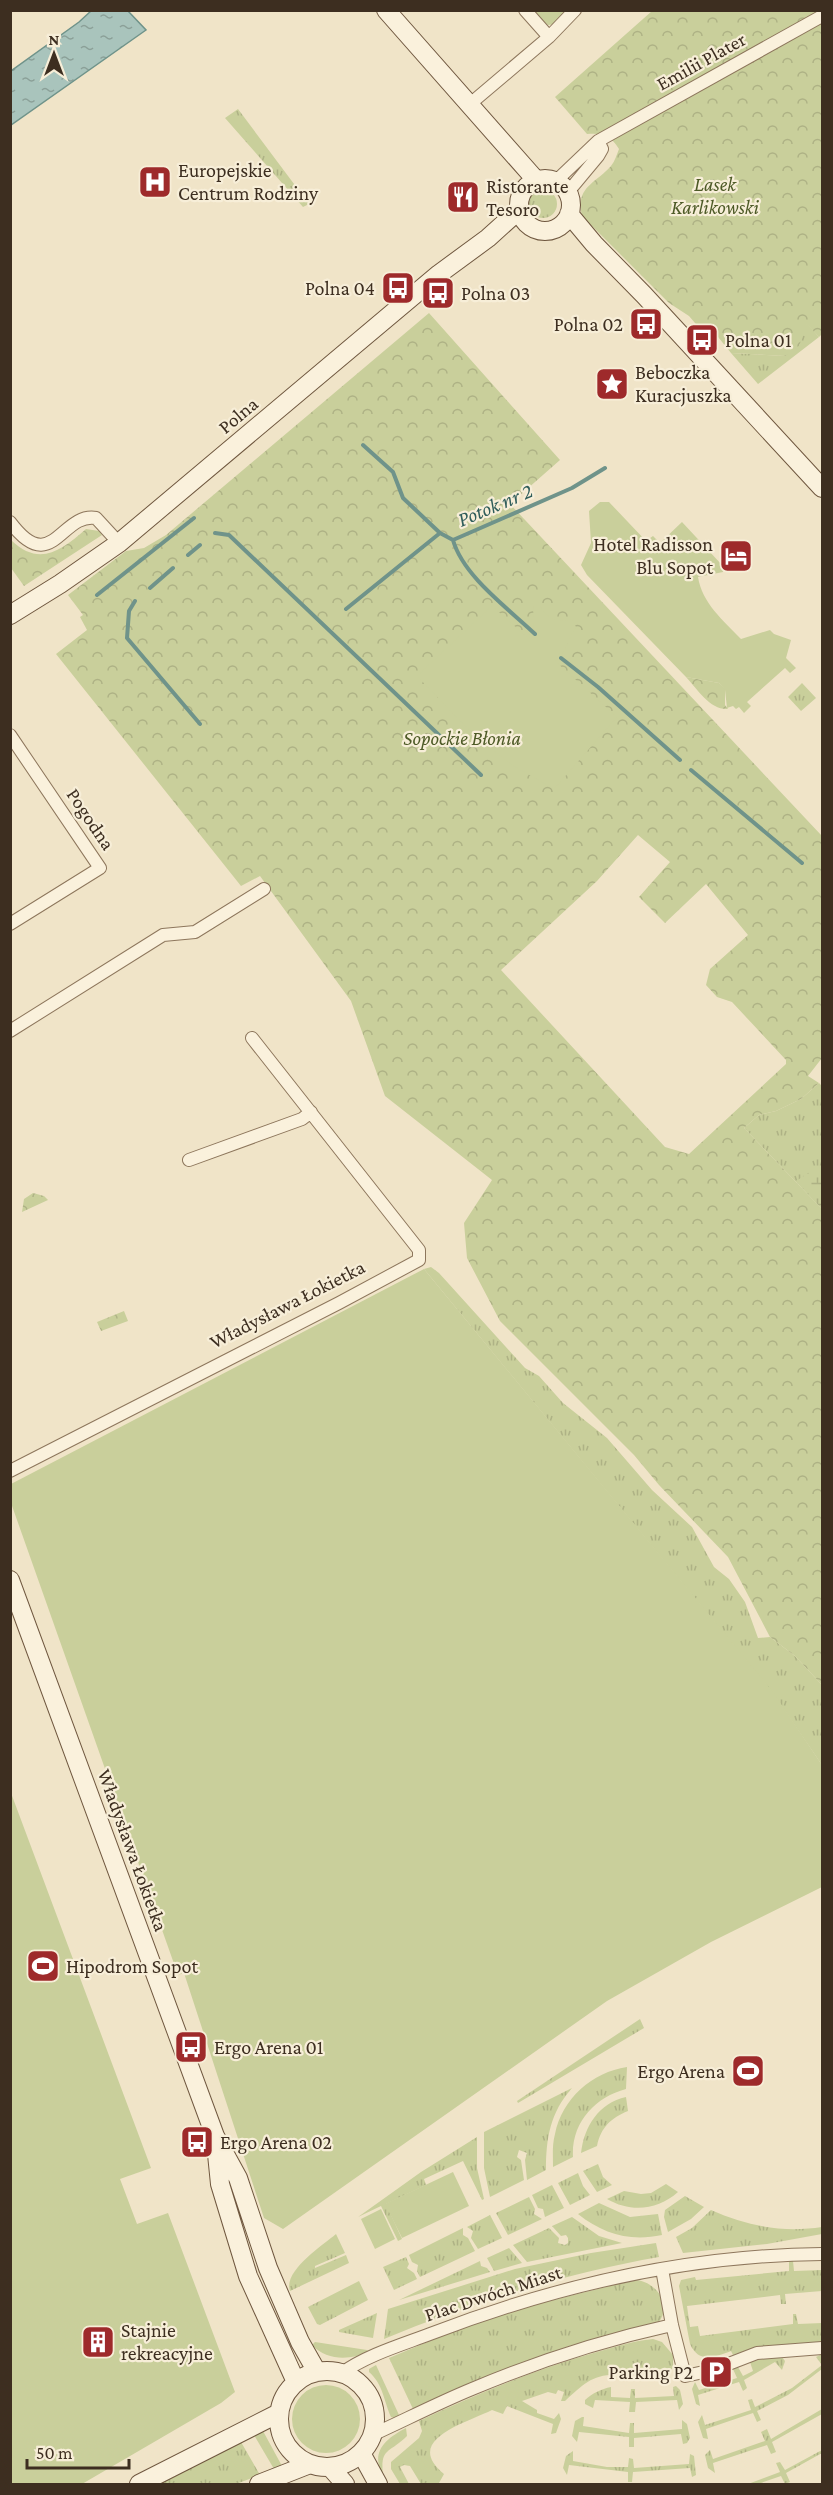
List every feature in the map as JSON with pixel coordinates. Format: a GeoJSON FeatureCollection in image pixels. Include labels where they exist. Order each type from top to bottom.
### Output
{"type":"FeatureCollection","features":[{"type":"Feature","properties":{"kind":"street"},"geometry":{"type":"LineString","coordinates":[[386,10],[504,144],[530,184]]}},
{"type":"Feature","properties":{"kind":"street"},"geometry":{"type":"LineString","coordinates":[[525,10],[549,37]]}},
{"type":"Feature","properties":{"kind":"street"},"geometry":{"type":"LineString","coordinates":[[470,104],[549,37],[575,10]]}},
{"type":"Feature","properties":{"kind":"street","name":"Emilii Plater"},"geometry":{"type":"LineString","coordinates":[[562,187],[598,156],[602,149],[598,141],[822,16]]}},
{"type":"Feature","properties":{"kind":"street"},"geometry":{"type":"LineString","coordinates":[[546,178],[562,187],[571,207],[564,222],[556,228],[541,230],[523,217],[519,199],[530,184],[546,178]]}},
{"type":"Feature","properties":{"kind":"street"},"geometry":{"type":"LineString","coordinates":[[569,214],[594,244],[822,488]]}},
{"type":"Feature","properties":{"kind":"street","name":"Polna"},"geometry":{"type":"LineString","coordinates":[[10,615],[119,543],[439,274],[488,238],[523,217]]}},
{"type":"Feature","properties":{"kind":"street"},"geometry":{"type":"LineString","coordinates":[[556,228],[594,244]]}},
{"type":"Feature","properties":{"kind":"street"},"geometry":{"type":"LineString","coordinates":[[10,522],[23,539],[41,544],[54,540],[83,520],[96,518],[119,543]]}},
{"type":"Feature","properties":{"kind":"street","name":"Pogodna"},"geometry":{"type":"LineString","coordinates":[[10,735],[100,868],[10,924]]}},
{"type":"Feature","properties":{"kind":"street"},"geometry":{"type":"LineString","coordinates":[[10,1031],[163,935],[195,932],[264,889]]}},
{"type":"Feature","properties":{"kind":"street","name":"Władysława Łokietka"},"geometry":{"type":"LineString","coordinates":[[10,1471],[339,1304],[419,1260],[419,1251],[252,1038]]}},
{"type":"Feature","properties":{"kind":"street"},"geometry":{"type":"LineString","coordinates":[[189,1160],[302,1119],[311,1112]]}},
{"type":"Feature","properties":{"kind":"street","name":"Władysława Łokietka"},"geometry":{"type":"LineString","coordinates":[[10,1580],[215,2136],[238,2178],[268,2268],[300,2342],[317,2372]]}},
{"type":"Feature","properties":{"kind":"street","name":"Władysława Łokietka"},"geometry":{"type":"LineString","coordinates":[[215,2136],[220,2184],[249,2276],[297,2382]]}},
{"type":"Feature","properties":{"kind":"street","name":"Plac Dwóch Miast"},"geometry":{"type":"LineString","coordinates":[[342,2373],[390,2349],[520,2302],[580,2286],[662,2269],[762,2256],[822,2254]]}},
{"type":"Feature","properties":{"kind":"street"},"geometry":{"type":"LineString","coordinates":[[662,2269],[672,2325],[685,2376],[713,2370],[757,2353],[822,2348]]}},
{"type":"Feature","properties":{"kind":"street"},"geometry":{"type":"LineString","coordinates":[[372,2435],[471,2390],[537,2364],[641,2332],[672,2325]]}},
{"type":"Feature","properties":{"kind":"street"},"geometry":{"type":"LineString","coordinates":[[317,2372],[342,2373],[356,2380],[366,2391],[373,2405],[375,2420],[372,2435],[361,2453],[341,2465],[330,2467],[310,2464],[294,2453],[283,2438],[279,2413],[288,2390],[297,2382],[317,2372]]}},
{"type":"Feature","properties":{"kind":"street"},"geometry":{"type":"LineString","coordinates":[[139,2484],[279,2413]]}},
{"type":"Feature","properties":{"kind":"street"},"geometry":{"type":"LineString","coordinates":[[361,2453],[378,2484]]}},
{"type":"Feature","properties":{"kind":"street"},"geometry":{"type":"LineString","coordinates":[[259,2484],[310,2464]]}},
{"type":"Feature","properties":{"kind":"street"},"geometry":{"type":"LineString","coordinates":[[330,2467],[345,2484]]}},
{"type":"Feature","properties":{"kind":"green space"},"geometry":{"type":"Polygon","coordinates":[[[530,11],[570,11],[557,24],[548,25],[530,11]]]}},
{"type":"Feature","properties":{"kind":"green space","name":"Lasek Karlikowski"},"geometry":{"type":"Polygon","coordinates":[[[652,11],[816,11],[822,23],[822,334],[819,337],[807,324],[799,346],[785,356],[731,353],[714,332],[707,337],[689,316],[669,303],[582,216],[581,198],[584,192],[611,166],[619,149],[606,136],[587,134],[555,97],[652,11]]]}},
{"type":"Feature","properties":{"kind":"green space"},"geometry":{"type":"Polygon","coordinates":[[[238,109],[309,204],[303,207],[225,118],[238,109]]]}},
{"type":"Feature","properties":{"kind":"green space"},"geometry":{"type":"Polygon","coordinates":[[[543,190],[553,194],[557,204],[553,214],[543,218],[533,214],[529,204],[533,194],[543,190]]]}},
{"type":"Feature","properties":{"kind":"green space","name":"Sopockie Błonia"},"geometry":{"type":"Polygon","coordinates":[[[429,313],[560,460],[510,504],[822,836],[822,1058],[808,1076],[819,1083],[801,1099],[776,1111],[759,1115],[744,1128],[822,1209],[822,1685],[795,1656],[770,1637],[728,1557],[659,1485],[634,1455],[500,1321],[467,1258],[464,1223],[492,1180],[385,1096],[351,1001],[260,876],[241,886],[56,654],[87,630],[80,617],[83,615],[68,595],[126,551],[144,548],[166,535],[429,313]],[[638,835],[597,881],[501,970],[665,1147],[689,1154],[786,1064],[786,1060],[732,1002],[717,997],[706,985],[710,969],[748,935],[706,884],[665,923],[639,897],[670,862],[638,835]]]}},
{"type":"Feature","properties":{"kind":"green space"},"geometry":{"type":"Polygon","coordinates":[[[807,323],[819,337],[758,384],[731,353],[785,356],[807,323]]]}},
{"type":"Feature","properties":{"kind":"green space"},"geometry":{"type":"Polygon","coordinates":[[[600,502],[609,502],[646,541],[653,536],[660,543],[682,522],[722,565],[723,572],[698,577],[704,595],[714,611],[741,639],[770,630],[774,634],[791,640],[786,658],[796,668],[790,673],[785,668],[747,702],[751,706],[744,713],[739,707],[727,708],[725,690],[719,683],[686,677],[587,575],[581,565],[591,543],[589,511],[600,502]]]}},
{"type":"Feature","properties":{"kind":"green space"},"geometry":{"type":"Polygon","coordinates":[[[86,529],[99,531],[102,535],[24,586],[11,568],[11,540],[31,553],[50,553],[68,544],[86,529]]]}},
{"type":"Feature","properties":{"kind":"green space"},"geometry":{"type":"Polygon","coordinates":[[[492,606],[527,637],[534,630],[533,606],[540,606],[553,619],[562,621],[572,619],[576,627],[565,649],[555,661],[617,717],[554,789],[512,765],[472,733],[417,676],[492,606]]]}},
{"type":"Feature","properties":{"kind":"green space"},"geometry":{"type":"Polygon","coordinates":[[[686,677],[719,683],[725,689],[725,705],[728,709],[710,703],[686,677]]]}},
{"type":"Feature","properties":{"kind":"green space"},"geometry":{"type":"Polygon","coordinates":[[[802,683],[816,698],[801,711],[788,697],[802,683]]]}},
{"type":"Feature","properties":{"kind":"green space"},"geometry":{"type":"Polygon","coordinates":[[[819,1083],[822,1086],[822,1209],[744,1128],[759,1115],[776,1111],[801,1099],[819,1083]]]}},
{"type":"Feature","properties":{"kind":"green space"},"geometry":{"type":"Polygon","coordinates":[[[810,1172],[822,1172],[822,1209],[796,1181],[810,1172]]]}},
{"type":"Feature","properties":{"kind":"green space"},"geometry":{"type":"Polygon","coordinates":[[[33,1193],[44,1196],[48,1200],[22,1212],[24,1199],[33,1193]]]}},
{"type":"Feature","properties":{"kind":"green space"},"geometry":{"type":"Polygon","coordinates":[[[431,1267],[525,1368],[539,1376],[563,1403],[607,1438],[652,1490],[692,1527],[714,1567],[729,1579],[745,1602],[758,1638],[770,1637],[795,1656],[822,1685],[822,1765],[772,1692],[424,1269],[431,1267]]]}},
{"type":"Feature","properties":{"kind":"green space"},"geometry":{"type":"Polygon","coordinates":[[[424,1269],[773,1692],[822,1765],[822,1887],[711,1942],[607,2001],[283,2229],[264,2218],[184,1973],[178,1975],[11,1503],[11,1484],[424,1269]]]}},
{"type":"Feature","properties":{"kind":"green space"},"geometry":{"type":"Polygon","coordinates":[[[124,1311],[128,1321],[101,1331],[97,1322],[124,1311]]]}},
{"type":"Feature","properties":{"kind":"green space","name":"Hipodrom Sopot"},"geometry":{"type":"Polygon","coordinates":[[[11,1793],[151,2168],[120,2179],[137,2224],[168,2213],[235,2392],[221,2403],[82,2484],[11,2484],[11,1793]]]}},
{"type":"Feature","properties":{"kind":"green space"},"geometry":{"type":"Polygon","coordinates":[[[640,2019],[644,2028],[518,2103],[517,2101],[640,2019]]]}},
{"type":"Feature","properties":{"kind":"green space"},"geometry":{"type":"Polygon","coordinates":[[[627,2067],[626,2089],[604,2098],[587,2113],[576,2133],[573,2157],[553,2167],[555,2134],[564,2109],[580,2089],[591,2081],[614,2070],[627,2067]]]}},
{"type":"Feature","properties":{"kind":"green space"},"geometry":{"type":"Polygon","coordinates":[[[572,2088],[554,2116],[548,2137],[546,2170],[527,2180],[525,2160],[527,2153],[519,2150],[517,2157],[521,2160],[524,2180],[490,2197],[484,2168],[484,2132],[572,2088]]]}},
{"type":"Feature","properties":{"kind":"green space"},"geometry":{"type":"Polygon","coordinates":[[[626,2097],[628,2111],[608,2124],[597,2146],[581,2153],[589,2125],[594,2117],[608,2104],[626,2097]]]}},
{"type":"Feature","properties":{"kind":"green space"},"geometry":{"type":"Polygon","coordinates":[[[477,2137],[477,2168],[484,2199],[482,2200],[463,2161],[424,2179],[426,2185],[386,2204],[402,2239],[398,2241],[381,2206],[358,2217],[421,2172],[477,2137]]]}},
{"type":"Feature","properties":{"kind":"green space"},"geometry":{"type":"Polygon","coordinates":[[[598,2164],[603,2177],[612,2185],[597,2192],[583,2171],[598,2164]]]}},
{"type":"Feature","properties":{"kind":"green space"},"geometry":{"type":"Polygon","coordinates":[[[453,2172],[469,2206],[402,2238],[385,2204],[453,2172]]]}},
{"type":"Feature","properties":{"kind":"green space"},"geometry":{"type":"Polygon","coordinates":[[[578,2173],[583,2186],[590,2195],[570,2205],[558,2183],[578,2173]]]}},
{"type":"Feature","properties":{"kind":"green space"},"geometry":{"type":"Polygon","coordinates":[[[666,2184],[678,2192],[653,2206],[635,2208],[607,2199],[624,2191],[651,2193],[666,2184]]]}},
{"type":"Feature","properties":{"kind":"green space"},"geometry":{"type":"Polygon","coordinates":[[[552,2185],[564,2208],[545,2217],[543,2209],[538,2208],[532,2195],[552,2185]]]}},
{"type":"Feature","properties":{"kind":"green space"},"geometry":{"type":"Polygon","coordinates":[[[685,2196],[704,2207],[691,2219],[668,2232],[664,2217],[665,2210],[685,2196]]]}},
{"type":"Feature","properties":{"kind":"green space"},"geometry":{"type":"Polygon","coordinates":[[[529,2197],[535,2209],[534,2214],[542,2219],[508,2235],[496,2213],[529,2197]]]}},
{"type":"Feature","properties":{"kind":"green space"},"geometry":{"type":"Polygon","coordinates":[[[599,2203],[630,2217],[658,2214],[662,2235],[628,2237],[617,2235],[597,2227],[578,2214],[599,2203]]]}},
{"type":"Feature","properties":{"kind":"green space"},"geometry":{"type":"Polygon","coordinates":[[[381,2209],[395,2239],[375,2249],[361,2219],[381,2209]]]}},
{"type":"Feature","properties":{"kind":"green space"},"geometry":{"type":"Polygon","coordinates":[[[711,2210],[765,2227],[808,2229],[822,2227],[822,2234],[767,2244],[683,2253],[676,2237],[692,2228],[711,2210]]]}},
{"type":"Feature","properties":{"kind":"green space"},"geometry":{"type":"Polygon","coordinates":[[[490,2215],[502,2238],[478,2249],[471,2238],[473,2231],[467,2227],[490,2215]]]}},
{"type":"Feature","properties":{"kind":"green space"},"geometry":{"type":"Polygon","coordinates":[[[572,2217],[599,2236],[622,2243],[527,2262],[513,2245],[549,2228],[559,2238],[558,2243],[565,2245],[568,2243],[566,2235],[561,2236],[552,2226],[572,2217]]]}},
{"type":"Feature","properties":{"kind":"green space"},"geometry":{"type":"Polygon","coordinates":[[[463,2228],[463,2235],[468,2238],[475,2251],[420,2277],[417,2271],[418,2265],[412,2262],[409,2255],[463,2228]]]}},
{"type":"Feature","properties":{"kind":"green space"},"geometry":{"type":"Polygon","coordinates":[[[336,2234],[345,2253],[315,2268],[346,2255],[349,2263],[290,2291],[289,2283],[298,2267],[336,2234]]]}},
{"type":"Feature","properties":{"kind":"green space"},"geometry":{"type":"Polygon","coordinates":[[[656,2243],[659,2257],[588,2272],[485,2301],[384,2339],[388,2309],[515,2269],[591,2253],[656,2243]]]}},
{"type":"Feature","properties":{"kind":"green space"},"geometry":{"type":"Polygon","coordinates":[[[509,2248],[522,2263],[494,2271],[487,2258],[509,2248]]]}},
{"type":"Feature","properties":{"kind":"green space"},"geometry":{"type":"Polygon","coordinates":[[[406,2257],[409,2264],[407,2268],[414,2273],[417,2279],[394,2290],[383,2267],[406,2257]]]}},
{"type":"Feature","properties":{"kind":"green space"},"geometry":{"type":"Polygon","coordinates":[[[480,2261],[481,2266],[490,2272],[399,2300],[480,2261]]]}},
{"type":"Feature","properties":{"kind":"green space"},"geometry":{"type":"Polygon","coordinates":[[[789,2261],[793,2261],[794,2271],[822,2270],[822,2291],[785,2294],[786,2304],[781,2304],[780,2295],[687,2306],[690,2327],[698,2326],[700,2336],[793,2324],[793,2314],[796,2314],[798,2324],[822,2323],[822,2342],[756,2347],[733,2355],[731,2351],[708,2357],[703,2357],[694,2350],[690,2344],[679,2286],[681,2280],[695,2277],[696,2280],[789,2271],[789,2261]]]}},
{"type":"Feature","properties":{"kind":"green space"},"geometry":{"type":"Polygon","coordinates":[[[634,2280],[649,2284],[660,2295],[664,2309],[658,2323],[533,2360],[413,2409],[389,2358],[468,2325],[521,2308],[634,2280]]]}},
{"type":"Feature","properties":{"kind":"green space"},"geometry":{"type":"Polygon","coordinates":[[[359,2281],[368,2300],[320,2325],[317,2324],[308,2307],[359,2281]]]}},
{"type":"Feature","properties":{"kind":"green space"},"geometry":{"type":"Polygon","coordinates":[[[377,2313],[373,2338],[339,2332],[339,2330],[377,2313]]]}},
{"type":"Feature","properties":{"kind":"green space"},"geometry":{"type":"Polygon","coordinates":[[[653,2339],[662,2342],[673,2355],[673,2368],[666,2374],[665,2369],[622,2370],[621,2375],[603,2376],[590,2381],[565,2401],[561,2401],[564,2392],[558,2390],[556,2394],[548,2392],[522,2401],[537,2410],[537,2413],[554,2419],[559,2413],[561,2419],[556,2433],[551,2434],[553,2424],[507,2406],[503,2414],[492,2410],[454,2427],[434,2442],[430,2451],[433,2462],[444,2474],[439,2483],[442,2484],[421,2484],[410,2466],[404,2465],[400,2467],[409,2484],[400,2484],[391,2469],[391,2462],[419,2438],[422,2431],[419,2421],[546,2368],[622,2345],[653,2339]]]}},
{"type":"Feature","properties":{"kind":"green space"},"geometry":{"type":"Polygon","coordinates":[[[315,2342],[369,2352],[354,2357],[339,2358],[318,2350],[312,2345],[315,2342]]]}},
{"type":"Feature","properties":{"kind":"green space"},"geometry":{"type":"Polygon","coordinates":[[[822,2354],[822,2365],[816,2357],[822,2354]]]}},
{"type":"Feature","properties":{"kind":"green space"},"geometry":{"type":"Polygon","coordinates":[[[782,2357],[785,2361],[782,2370],[775,2362],[744,2380],[747,2388],[743,2391],[739,2382],[698,2395],[700,2406],[696,2404],[692,2389],[695,2382],[699,2390],[737,2378],[733,2369],[738,2367],[743,2376],[753,2371],[750,2362],[782,2357]]]}},
{"type":"Feature","properties":{"kind":"green space"},"geometry":{"type":"Polygon","coordinates":[[[376,2365],[399,2415],[394,2418],[391,2417],[383,2393],[369,2372],[369,2369],[376,2365]]]}},
{"type":"Feature","properties":{"kind":"green space"},"geometry":{"type":"Polygon","coordinates":[[[822,2365],[822,2369],[788,2395],[757,2411],[761,2420],[757,2422],[753,2413],[706,2429],[708,2439],[703,2438],[698,2422],[702,2415],[705,2425],[751,2410],[748,2400],[752,2399],[755,2407],[792,2388],[822,2365]]]}},
{"type":"Feature","properties":{"kind":"green space"},"geometry":{"type":"Polygon","coordinates":[[[326,2385],[339,2388],[350,2395],[357,2406],[360,2419],[357,2432],[350,2443],[339,2450],[326,2453],[313,2450],[302,2443],[295,2432],[292,2419],[295,2406],[302,2395],[313,2388],[326,2385]]]}},
{"type":"Feature","properties":{"kind":"green space"},"geometry":{"type":"Polygon","coordinates":[[[676,2386],[680,2390],[683,2404],[679,2410],[677,2400],[636,2402],[635,2412],[629,2412],[630,2402],[595,2400],[593,2408],[585,2404],[585,2400],[591,2395],[611,2387],[611,2397],[630,2398],[631,2389],[635,2389],[635,2398],[674,2396],[673,2387],[676,2386]]]}},
{"type":"Feature","properties":{"kind":"green space"},"geometry":{"type":"Polygon","coordinates":[[[822,2409],[822,2414],[772,2442],[776,2452],[771,2454],[767,2445],[713,2463],[715,2473],[708,2468],[705,2455],[710,2450],[713,2459],[765,2441],[761,2432],[767,2429],[771,2439],[822,2409]]]}},
{"type":"Feature","properties":{"kind":"green space"},"geometry":{"type":"Polygon","coordinates":[[[584,2417],[583,2426],[629,2433],[630,2423],[634,2423],[634,2433],[682,2429],[682,2420],[687,2424],[690,2438],[687,2443],[683,2444],[681,2434],[634,2438],[634,2447],[629,2447],[629,2437],[579,2432],[577,2442],[572,2436],[575,2421],[584,2417]]]}},
{"type":"Feature","properties":{"kind":"green space"},"geometry":{"type":"Polygon","coordinates":[[[406,2428],[407,2436],[385,2455],[382,2467],[383,2476],[379,2467],[379,2453],[386,2442],[406,2428]]]}},
{"type":"Feature","properties":{"kind":"green space"},"geometry":{"type":"Polygon","coordinates":[[[263,2431],[282,2466],[274,2469],[254,2435],[263,2431]]]}},
{"type":"Feature","properties":{"kind":"green space"},"geometry":{"type":"Polygon","coordinates":[[[241,2442],[260,2475],[236,2484],[158,2484],[241,2442]]]}},
{"type":"Feature","properties":{"kind":"green space"},"geometry":{"type":"Polygon","coordinates":[[[822,2450],[822,2453],[786,2473],[790,2482],[785,2484],[781,2476],[758,2484],[748,2484],[780,2472],[776,2463],[780,2462],[785,2470],[822,2450]]]}},
{"type":"Feature","properties":{"kind":"green space"},"geometry":{"type":"Polygon","coordinates":[[[573,2451],[573,2461],[607,2467],[628,2467],[629,2458],[633,2459],[634,2468],[689,2464],[690,2454],[694,2456],[696,2475],[692,2477],[690,2468],[633,2472],[632,2482],[628,2482],[628,2472],[569,2465],[567,2475],[563,2468],[566,2456],[573,2451]]]}},
{"type":"Feature","properties":{"kind":"water"},"geometry":{"type":"Polygon","coordinates":[[[91,11],[128,11],[146,30],[11,125],[11,71],[91,11]]]}},
{"type":"Feature","properties":{"kind":"waterway"},"geometry":{"type":"LineString","coordinates":[[363,445],[393,472],[403,498],[440,533]]}},
{"type":"Feature","properties":{"kind":"waterway","name":"Potok nr 2"},"geometry":{"type":"LineString","coordinates":[[346,609],[440,533],[453,540],[572,488],[605,468]]}},
{"type":"Feature","properties":{"kind":"waterway"},"geometry":{"type":"LineString","coordinates":[[97,595],[194,518]]}},
{"type":"Feature","properties":{"kind":"waterway"},"geometry":{"type":"LineString","coordinates":[[215,533],[229,535],[481,775]]}},
{"type":"Feature","properties":{"kind":"waterway"},"geometry":{"type":"LineString","coordinates":[[453,540],[458,553],[476,579],[535,634]]}},
{"type":"Feature","properties":{"kind":"waterway"},"geometry":{"type":"LineString","coordinates":[[188,555],[200,545]]}},
{"type":"Feature","properties":{"kind":"waterway"},"geometry":{"type":"LineString","coordinates":[[150,588],[173,568]]}},
{"type":"Feature","properties":{"kind":"waterway"},"geometry":{"type":"LineString","coordinates":[[135,601],[129,611],[127,638],[200,724]]}},
{"type":"Feature","properties":{"kind":"waterway"},"geometry":{"type":"LineString","coordinates":[[561,658],[598,687],[680,760]]}},
{"type":"Feature","properties":{"kind":"waterway"},"geometry":{"type":"LineString","coordinates":[[691,770],[802,863]]}},
{"type":"Feature","properties":{"kind":"place","name":"Europejskie Centrum Rodziny"},"geometry":{"type":"Point","coordinates":[155,182]}},
{"type":"Feature","properties":{"kind":"place","name":"Ristorante Tesoro"},"geometry":{"type":"Point","coordinates":[463,197]}},
{"type":"Feature","properties":{"kind":"place","name":"Polna 04"},"geometry":{"type":"Point","coordinates":[398,288]}},
{"type":"Feature","properties":{"kind":"place","name":"Polna 03"},"geometry":{"type":"Point","coordinates":[438,293]}},
{"type":"Feature","properties":{"kind":"place","name":"Polna 02"},"geometry":{"type":"Point","coordinates":[646,324]}},
{"type":"Feature","properties":{"kind":"place","name":"Polna 01"},"geometry":{"type":"Point","coordinates":[702,340]}},
{"type":"Feature","properties":{"kind":"place","name":"Beboczka Kuracjuszka"},"geometry":{"type":"Point","coordinates":[612,384]}},
{"type":"Feature","properties":{"kind":"place","name":"Hotel Radisson Blu Sopot"},"geometry":{"type":"Point","coordinates":[736,556]}},
{"type":"Feature","properties":{"kind":"place","name":"Hipodrom Sopot"},"geometry":{"type":"Point","coordinates":[43,1966]}},
{"type":"Feature","properties":{"kind":"place","name":"Ergo Arena 01"},"geometry":{"type":"Point","coordinates":[191,2047]}},
{"type":"Feature","properties":{"kind":"place","name":"Ergo Arena"},"geometry":{"type":"Point","coordinates":[748,2071]}},
{"type":"Feature","properties":{"kind":"place","name":"Ergo Arena 02"},"geometry":{"type":"Point","coordinates":[197,2142]}},
{"type":"Feature","properties":{"kind":"place","name":"Stajnie rekreacyjne"},"geometry":{"type":"Point","coordinates":[98,2342]}},
{"type":"Feature","properties":{"kind":"place","name":"Parking P2"},"geometry":{"type":"Point","coordinates":[716,2372]}}]}
